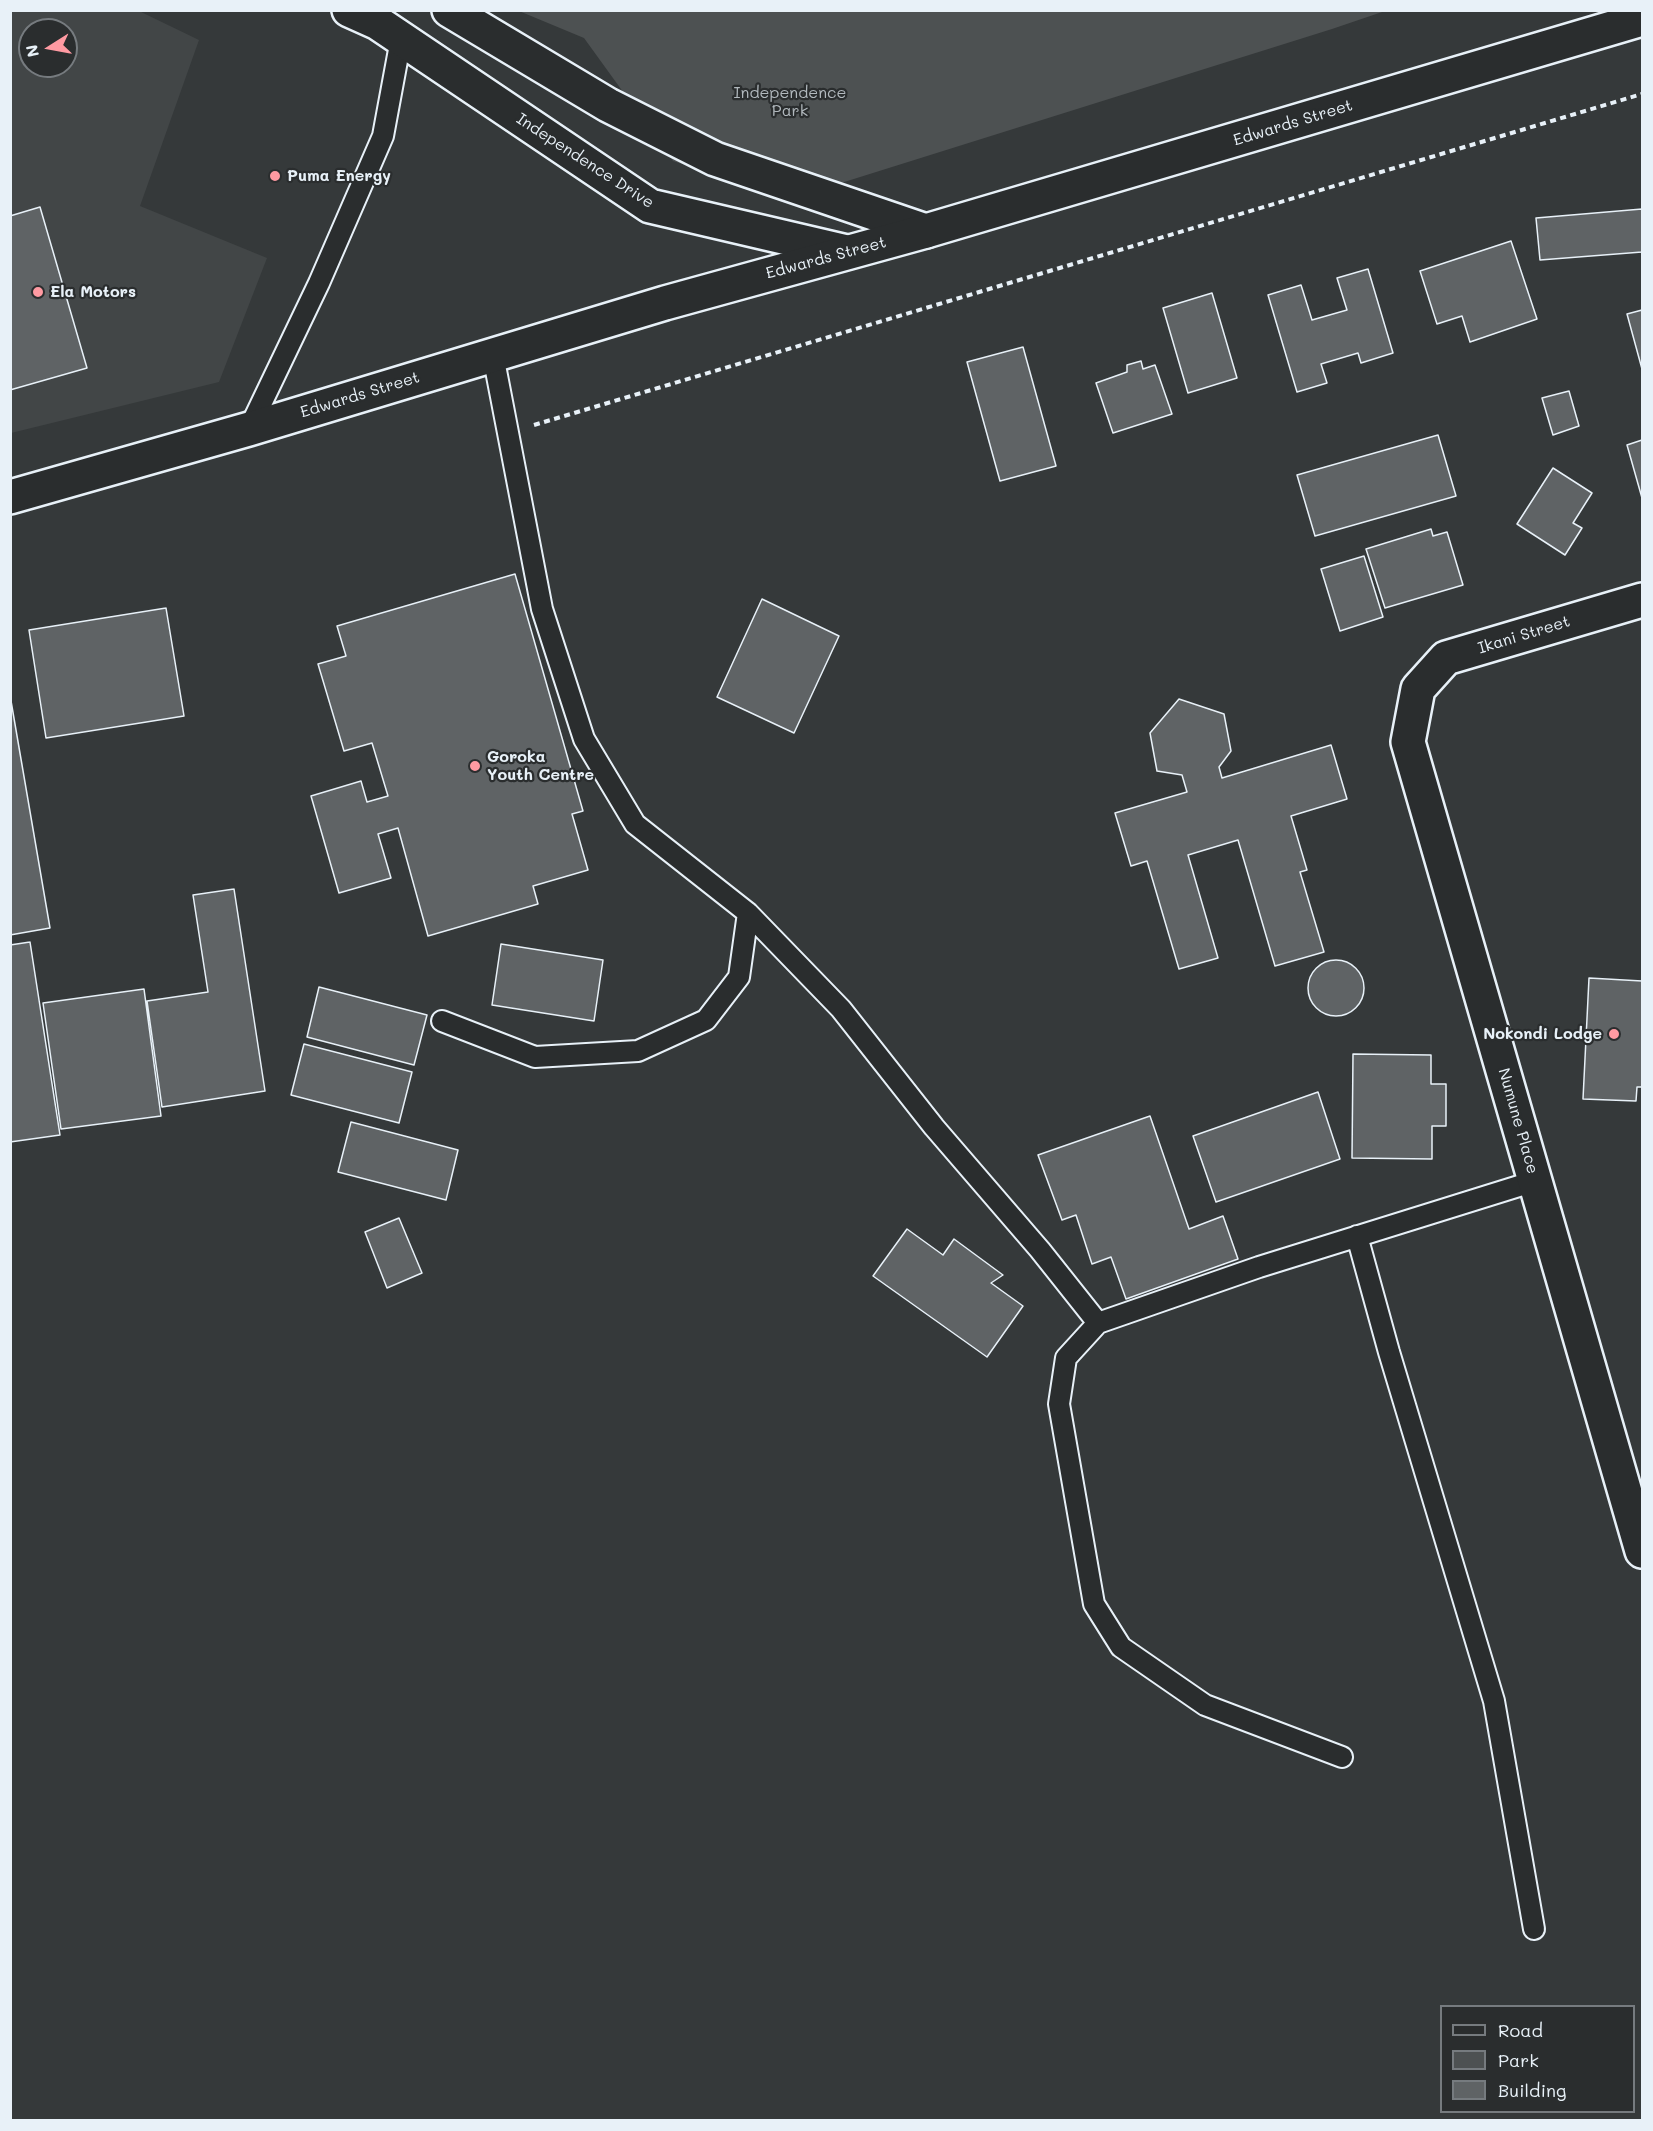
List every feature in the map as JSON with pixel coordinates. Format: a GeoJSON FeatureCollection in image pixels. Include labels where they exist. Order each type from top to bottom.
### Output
{"type":"FeatureCollection","features":[{"type":"Feature","properties":{"kind":"main road","name":"Independence Drive"},"geometry":{"type":"LineString","coordinates":[[349,10],[378,23],[650,206],[847,252]]}},
{"type":"Feature","properties":{"kind":"main road"},"geometry":{"type":"LineString","coordinates":[[449,10],[608,105],[715,159],[926,231]]}},
{"type":"Feature","properties":{"kind":"main road","name":"Edwards Street"},"geometry":{"type":"LineString","coordinates":[[10,497],[249,429],[665,303],[926,231],[1642,19]]}},
{"type":"Feature","properties":{"kind":"main road","name":"Ikani Street"},"geometry":{"type":"LineString","coordinates":[[1419,689],[1446,658],[1642,600]]}},
{"type":"Feature","properties":{"kind":"main road","name":"Numune Place"},"geometry":{"type":"LineString","coordinates":[[1419,689],[1408,742],[1642,1551]]}},
{"type":"Feature","properties":{"kind":"lane"},"geometry":{"type":"LineString","coordinates":[[249,429],[319,283],[383,136],[400,39]]}},
{"type":"Feature","properties":{"kind":"lane"},"geometry":{"type":"LineString","coordinates":[[493,355],[542,609],[584,739],[635,824],[748,913],[841,1009],[934,1127],[1040,1250],[1098,1323]]}},
{"type":"Feature","properties":{"kind":"lane"},"geometry":{"type":"LineString","coordinates":[[442,1021],[535,1057],[638,1051],[706,1020],[739,977],[748,913]]}},
{"type":"Feature","properties":{"kind":"lane"},"geometry":{"type":"LineString","coordinates":[[1342,1757],[1205,1705],[1121,1647],[1094,1604],[1059,1404],[1066,1358],[1098,1323],[1259,1267],[1535,1180]]}},
{"type":"Feature","properties":{"kind":"lane"},"geometry":{"type":"LineString","coordinates":[[1357,1236],[1392,1363],[1494,1701],[1534,1929]]}},
{"type":"Feature","properties":{"kind":"path"},"geometry":{"type":"LineString","coordinates":[[508,432],[1642,94]]}},
{"type":"Feature","properties":{"kind":"shaded area"},"geometry":{"type":"Polygon","coordinates":[[[10,11],[139,11],[199,40],[140,206],[267,258],[219,382],[11,433],[10,11]]]}},
{"type":"Feature","properties":{"kind":"green space","name":"Independence Park"},"geometry":{"type":"Polygon","coordinates":[[[519,11],[1385,11],[790,199],[673,161],[584,38],[519,11]]]}},
{"type":"Feature","properties":{"kind":"building","name":"Ela Motors"},"geometry":{"type":"Polygon","coordinates":[[[40,207],[87,368],[10,390],[10,216],[40,207]]]}},
{"type":"Feature","properties":{"kind":"building"},"geometry":{"type":"Polygon","coordinates":[[[1642,209],[1642,252],[1540,260],[1536,218],[1642,209]]]}},
{"type":"Feature","properties":{"kind":"building"},"geometry":{"type":"Polygon","coordinates":[[[1511,241],[1537,319],[1470,342],[1462,316],[1437,324],[1420,271],[1511,241]]]}},
{"type":"Feature","properties":{"kind":"building"},"geometry":{"type":"Polygon","coordinates":[[[1368,269],[1393,353],[1361,363],[1358,353],[1321,364],[1327,383],[1297,392],[1268,295],[1301,285],[1312,320],[1347,310],[1337,278],[1368,269]]]}},
{"type":"Feature","properties":{"kind":"building"},"geometry":{"type":"Polygon","coordinates":[[[1212,293],[1237,378],[1188,393],[1163,308],[1212,293]]]}},
{"type":"Feature","properties":{"kind":"building"},"geometry":{"type":"Polygon","coordinates":[[[1642,310],[1642,369],[1627,314],[1642,310]]]}},
{"type":"Feature","properties":{"kind":"building"},"geometry":{"type":"Polygon","coordinates":[[[1023,347],[1056,466],[1000,481],[967,362],[1023,347]]]}},
{"type":"Feature","properties":{"kind":"building"},"geometry":{"type":"Polygon","coordinates":[[[1141,361],[1143,369],[1155,365],[1172,414],[1113,433],[1096,383],[1127,372],[1127,365],[1141,361]]]}},
{"type":"Feature","properties":{"kind":"building"},"geometry":{"type":"Polygon","coordinates":[[[1569,391],[1579,426],[1553,435],[1542,398],[1569,391]]]}},
{"type":"Feature","properties":{"kind":"building"},"geometry":{"type":"Polygon","coordinates":[[[1438,435],[1456,496],[1315,536],[1297,475],[1438,435]]]}},
{"type":"Feature","properties":{"kind":"building"},"geometry":{"type":"Polygon","coordinates":[[[1642,440],[1642,498],[1627,445],[1642,440]]]}},
{"type":"Feature","properties":{"kind":"building"},"geometry":{"type":"Polygon","coordinates":[[[1553,468],[1592,493],[1573,523],[1582,528],[1565,555],[1517,524],[1553,468]]]}},
{"type":"Feature","properties":{"kind":"building"},"geometry":{"type":"Polygon","coordinates":[[[1431,529],[1433,536],[1447,532],[1463,585],[1385,608],[1366,549],[1431,529]]]}},
{"type":"Feature","properties":{"kind":"building"},"geometry":{"type":"Polygon","coordinates":[[[1364,556],[1383,617],[1340,631],[1321,569],[1364,556]]]}},
{"type":"Feature","properties":{"kind":"building","name":"Goroka Youth Centre"},"geometry":{"type":"Polygon","coordinates":[[[515,574],[583,811],[572,814],[588,870],[533,886],[538,904],[428,936],[398,828],[378,834],[391,878],[339,893],[311,796],[361,781],[367,802],[388,796],[372,743],[344,751],[318,664],[346,656],[337,626],[515,574]]]}},
{"type":"Feature","properties":{"kind":"building"},"geometry":{"type":"Polygon","coordinates":[[[762,599],[839,636],[794,733],[717,697],[762,599]]]}},
{"type":"Feature","properties":{"kind":"building"},"geometry":{"type":"Polygon","coordinates":[[[166,608],[184,716],[46,738],[29,630],[166,608]]]}},
{"type":"Feature","properties":{"kind":"building"},"geometry":{"type":"Polygon","coordinates":[[[10,695],[50,928],[10,935],[10,695]]]}},
{"type":"Feature","properties":{"kind":"building"},"geometry":{"type":"Polygon","coordinates":[[[1179,699],[1224,714],[1231,751],[1219,767],[1222,778],[1331,745],[1347,799],[1291,816],[1307,870],[1300,872],[1324,952],[1275,966],[1238,840],[1188,855],[1218,958],[1179,969],[1147,861],[1131,866],[1115,813],[1187,792],[1182,775],[1157,771],[1150,733],[1179,699]]]}},
{"type":"Feature","properties":{"kind":"building"},"geometry":{"type":"Polygon","coordinates":[[[234,889],[265,1091],[162,1107],[147,1001],[208,992],[193,895],[234,889]]]}},
{"type":"Feature","properties":{"kind":"building"},"geometry":{"type":"Polygon","coordinates":[[[30,942],[60,1135],[10,1142],[10,945],[30,942]]]}},
{"type":"Feature","properties":{"kind":"building"},"geometry":{"type":"Polygon","coordinates":[[[501,944],[603,960],[594,1021],[492,1005],[501,944]]]}},
{"type":"Feature","properties":{"kind":"building"},"geometry":{"type":"Polygon","coordinates":[[[1331,960],[1341,960],[1356,968],[1362,977],[1364,988],[1362,999],[1356,1008],[1341,1016],[1331,1016],[1320,1011],[1313,1004],[1308,993],[1308,983],[1313,972],[1320,965],[1331,960]]]}},
{"type":"Feature","properties":{"kind":"building","name":"Nokondi Lodge"},"geometry":{"type":"Polygon","coordinates":[[[1589,978],[1642,981],[1642,1087],[1637,1087],[1636,1101],[1583,1099],[1589,978]]]}},
{"type":"Feature","properties":{"kind":"building"},"geometry":{"type":"Polygon","coordinates":[[[319,987],[427,1015],[414,1065],[307,1037],[319,987]]]}},
{"type":"Feature","properties":{"kind":"building"},"geometry":{"type":"Polygon","coordinates":[[[144,989],[161,1116],[61,1129],[43,1003],[144,989]]]}},
{"type":"Feature","properties":{"kind":"building"},"geometry":{"type":"Polygon","coordinates":[[[304,1044],[412,1072],[399,1123],[291,1095],[304,1044]]]}},
{"type":"Feature","properties":{"kind":"building"},"geometry":{"type":"Polygon","coordinates":[[[1353,1054],[1431,1055],[1431,1084],[1446,1084],[1446,1126],[1432,1126],[1432,1159],[1352,1158],[1353,1054]]]}},
{"type":"Feature","properties":{"kind":"building"},"geometry":{"type":"Polygon","coordinates":[[[1318,1092],[1340,1159],[1216,1202],[1193,1136],[1318,1092]]]}},
{"type":"Feature","properties":{"kind":"building"},"geometry":{"type":"Polygon","coordinates":[[[1150,1116],[1189,1229],[1223,1216],[1238,1259],[1126,1299],[1111,1257],[1092,1264],[1076,1215],[1062,1220],[1038,1155],[1150,1116]]]}},
{"type":"Feature","properties":{"kind":"building"},"geometry":{"type":"Polygon","coordinates":[[[351,1122],[458,1150],[446,1200],[338,1172],[351,1122]]]}},
{"type":"Feature","properties":{"kind":"building"},"geometry":{"type":"Polygon","coordinates":[[[399,1218],[422,1273],[387,1288],[365,1232],[399,1218]]]}},
{"type":"Feature","properties":{"kind":"building"},"geometry":{"type":"Polygon","coordinates":[[[907,1229],[943,1255],[954,1239],[1003,1275],[991,1283],[1023,1306],[987,1357],[873,1276],[907,1229]]]}},
{"type":"Feature","properties":{"kind":"place","name":"Puma Energy"},"geometry":{"type":"Point","coordinates":[275,176]}},
{"type":"Feature","properties":{"kind":"place","name":"Ela Motors"},"geometry":{"type":"Point","coordinates":[38,292]}},
{"type":"Feature","properties":{"kind":"place","name":"Goroka Youth Centre"},"geometry":{"type":"Point","coordinates":[475,766]}},
{"type":"Feature","properties":{"kind":"place","name":"Nokondi Lodge"},"geometry":{"type":"Point","coordinates":[1614,1034]}}]}
